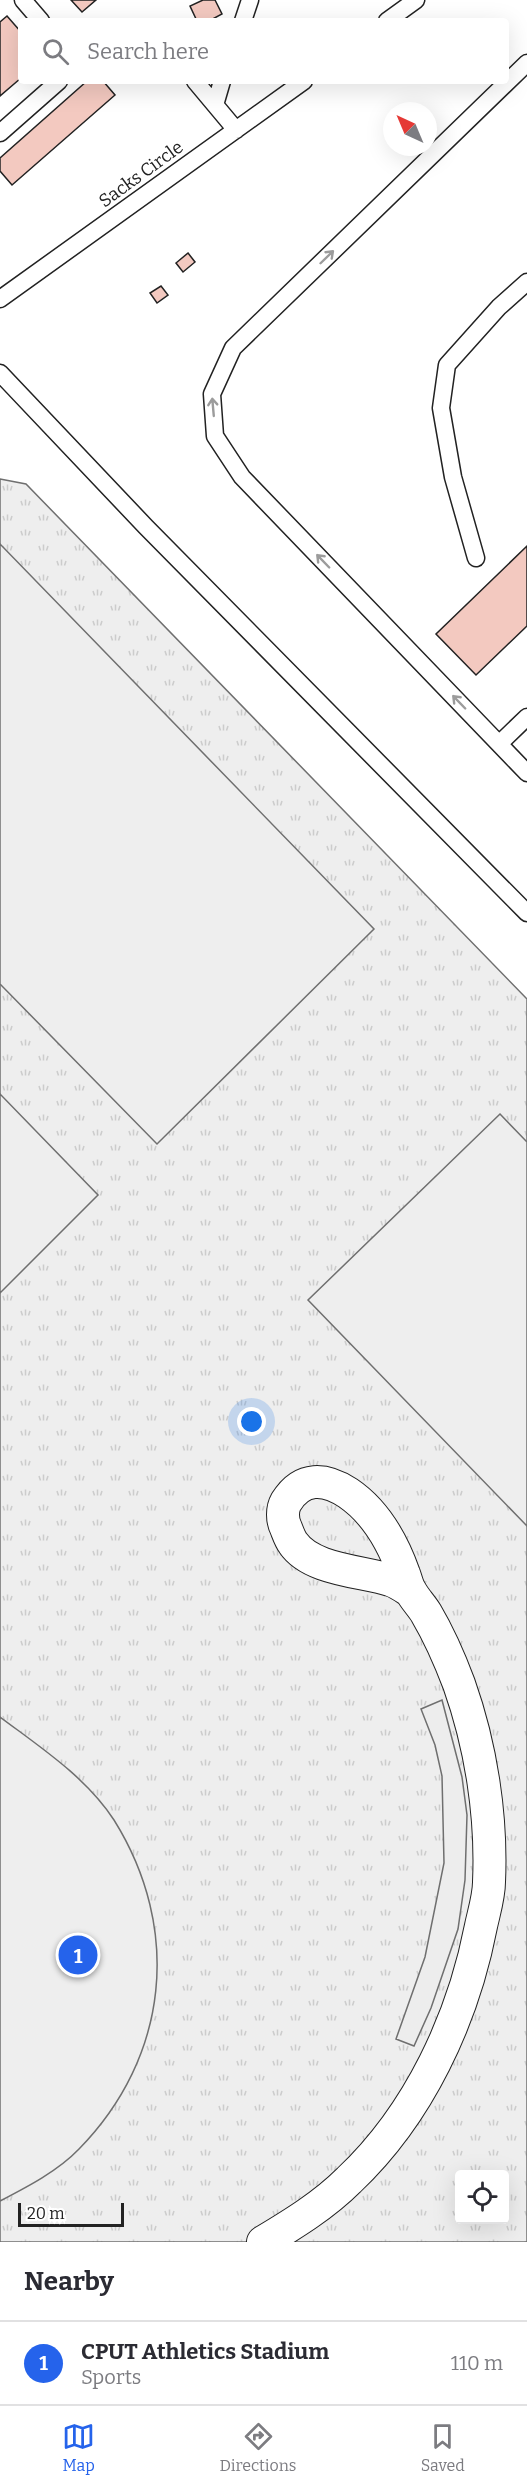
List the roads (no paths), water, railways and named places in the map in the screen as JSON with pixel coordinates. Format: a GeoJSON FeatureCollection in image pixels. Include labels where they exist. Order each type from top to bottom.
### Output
{"type":"FeatureCollection","features":[{"type":"Feature","properties":{"kind":"street"},"geometry":{"type":"LineString","coordinates":[[263,2242],[325,2202],[349,2181],[373,2156],[401,2119],[421,2089],[440,2049],[461,2000],[477,1947],[489,1884],[488,1807],[472,1729],[459,1685],[437,1633],[410,1591]]}},
{"type":"Feature","properties":{"kind":"lane"},"geometry":{"type":"LineString","coordinates":[[23,0],[38,18]]}},
{"type":"Feature","properties":{"kind":"lane"},"geometry":{"type":"LineString","coordinates":[[244,18],[250,0]]}},
{"type":"Feature","properties":{"kind":"lane"},"geometry":{"type":"LineString","coordinates":[[391,18],[416,0]]}},
{"type":"Feature","properties":{"kind":"lane"},"geometry":{"type":"LineString","coordinates":[[509,80],[527,63]]}},
{"type":"Feature","properties":{"kind":"lane"},"geometry":{"type":"LineString","coordinates":[[0,133],[56,84]]}},
{"type":"Feature","properties":{"kind":"lane"},"geometry":{"type":"LineString","coordinates":[[197,84],[236,130]]}},
{"type":"Feature","properties":{"kind":"lane"},"geometry":{"type":"LineString","coordinates":[[214,105],[221,84]]}},
{"type":"Feature","properties":{"kind":"lane","name":"Sacks Circle"},"geometry":{"type":"LineString","coordinates":[[0,299],[300,84]]}},
{"type":"Feature","properties":{"kind":"lane"},"geometry":{"type":"LineString","coordinates":[[505,84],[233,348],[212,394],[215,436],[242,477],[527,773]]}},
{"type":"Feature","properties":{"kind":"lane"},"geometry":{"type":"LineString","coordinates":[[476,558],[453,477],[441,408],[447,365],[499,307],[527,282]]}},
{"type":"Feature","properties":{"kind":"lane"},"geometry":{"type":"LineString","coordinates":[[0,373],[146,527],[527,913]]}},
{"type":"Feature","properties":{"kind":"lane"},"geometry":{"type":"LineString","coordinates":[[499,744],[527,717]]}},
{"type":"Feature","properties":{"kind":"place","name":"CPUT Athletics Stadium"},"geometry":{"type":"Point","coordinates":[78,1955]}}]}
